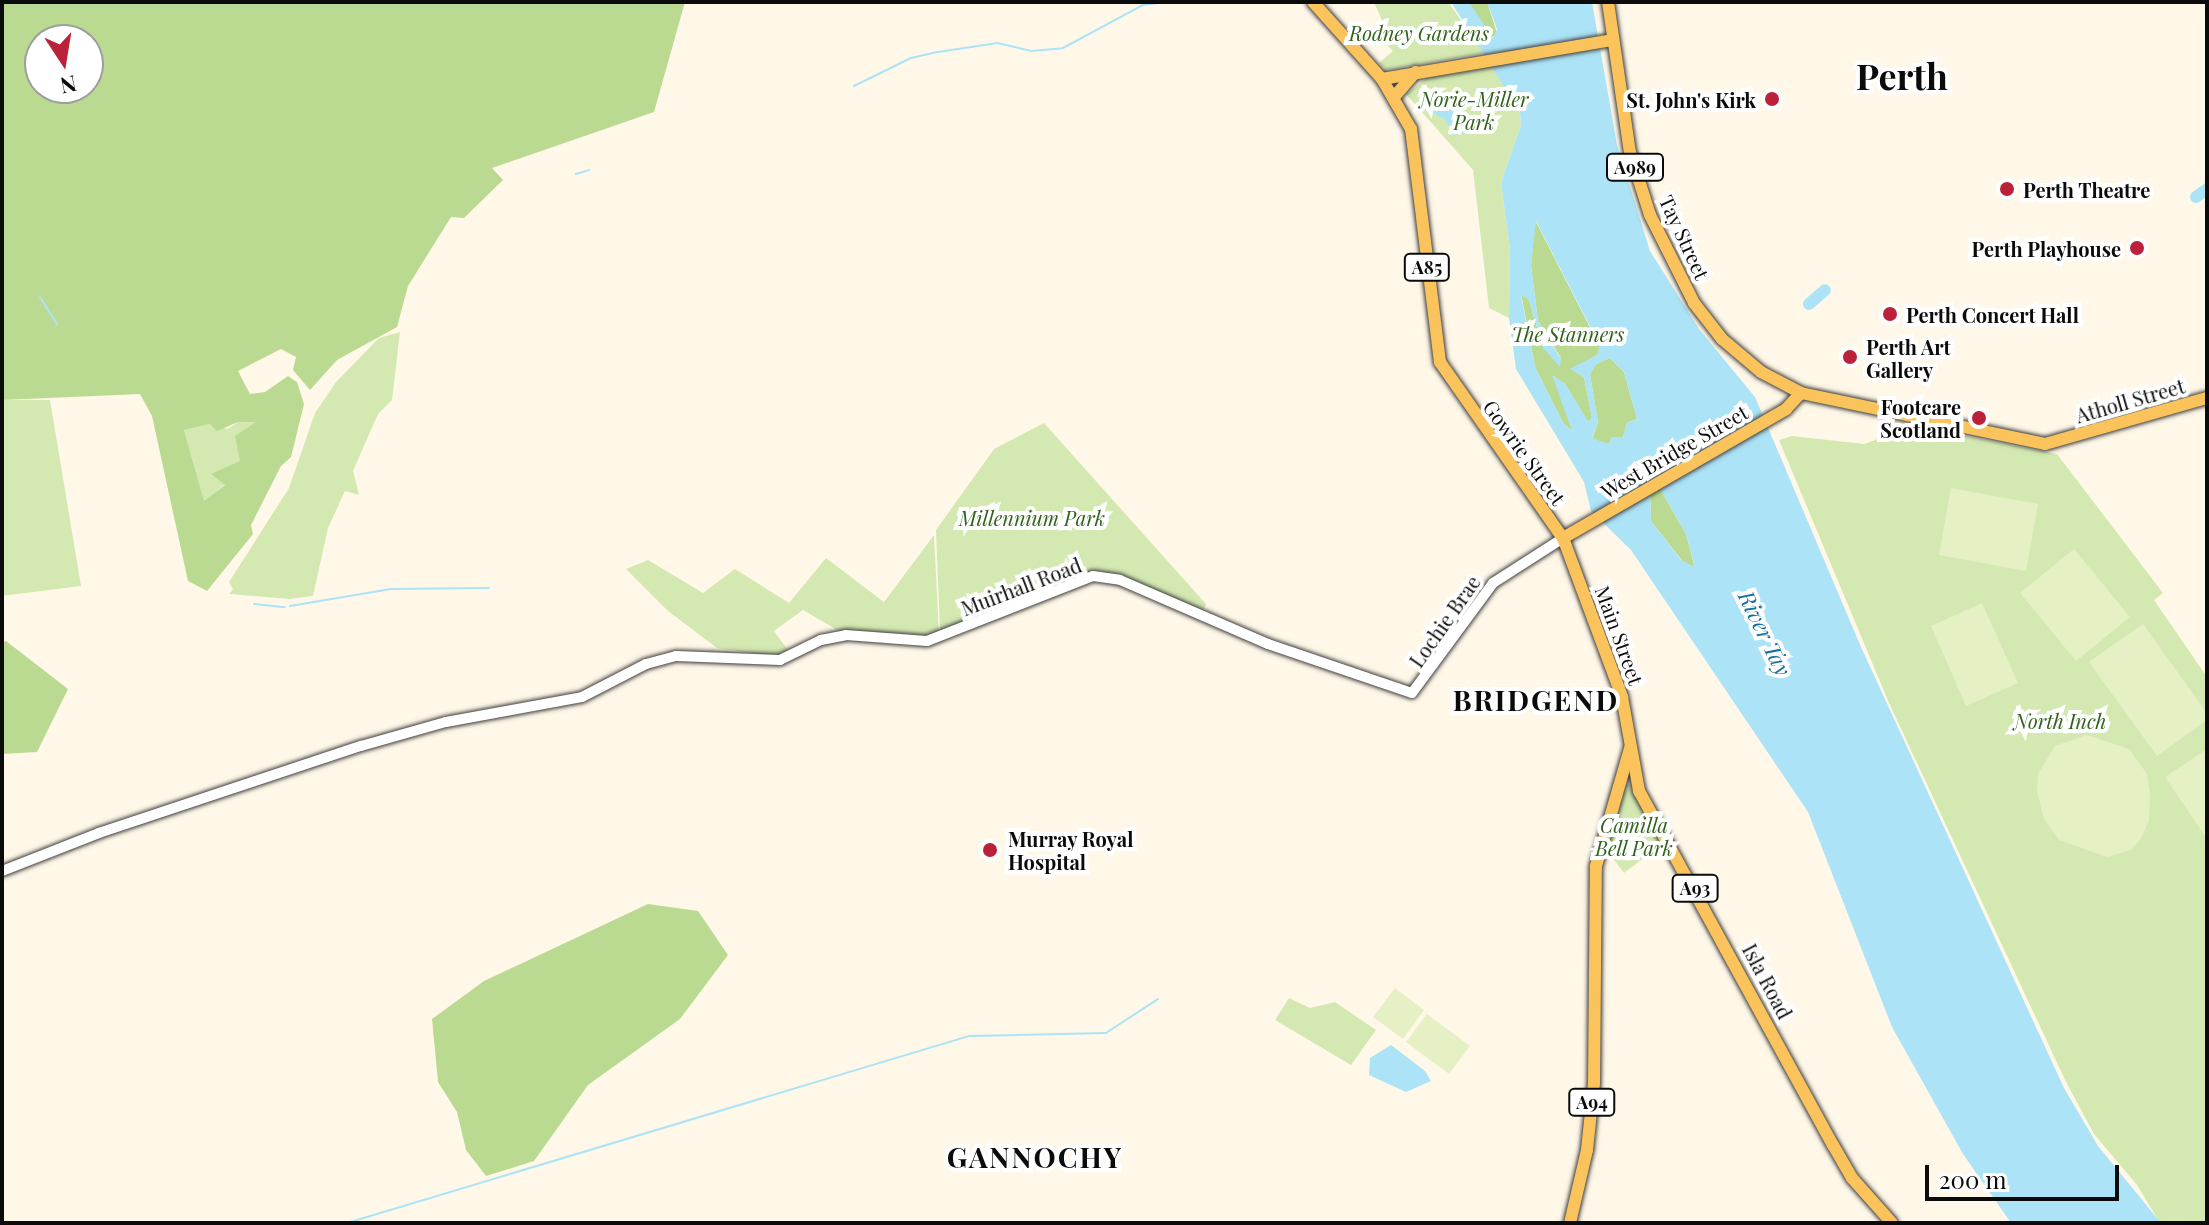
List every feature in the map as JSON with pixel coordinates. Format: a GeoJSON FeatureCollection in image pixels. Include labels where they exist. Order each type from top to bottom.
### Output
{"type":"FeatureCollection","features":[{"type":"Feature","properties":{"kind":"main road","name":"A85"},"geometry":{"type":"LineString","coordinates":[[1313,2],[1382,79],[1394,97]]}},
{"type":"Feature","properties":{"kind":"main road","name":"Tay Street"},"geometry":{"type":"LineString","coordinates":[[1608,2],[1607,41],[1640,189],[1683,284],[1740,355],[1801,393]]}},
{"type":"Feature","properties":{"kind":"main road"},"geometry":{"type":"LineString","coordinates":[[1382,79],[1607,41]]}},
{"type":"Feature","properties":{"kind":"main road"},"geometry":{"type":"LineString","coordinates":[[1394,97],[1416,72]]}},
{"type":"Feature","properties":{"kind":"main road","name":"Gowrie Street"},"geometry":{"type":"LineString","coordinates":[[1394,97],[1415,141],[1433,328],[1440,362],[1455,390],[1563,538]]}},
{"type":"Feature","properties":{"kind":"main road","name":"West Bridge Street"},"geometry":{"type":"LineString","coordinates":[[1563,538],[1786,409],[1801,393]]}},
{"type":"Feature","properties":{"kind":"main road","name":"Atholl Street"},"geometry":{"type":"LineString","coordinates":[[1801,393],[2045,444],[2207,398]]}},
{"type":"Feature","properties":{"kind":"main road","name":"Main Street"},"geometry":{"type":"LineString","coordinates":[[1563,538],[1622,697],[1630,748]]}},
{"type":"Feature","properties":{"kind":"main road","name":"A94"},"geometry":{"type":"LineString","coordinates":[[1570,1223],[1590,1126],[1597,979],[1596,866],[1630,748]]}},
{"type":"Feature","properties":{"kind":"main road","name":"Isla Road"},"geometry":{"type":"LineString","coordinates":[[1630,748],[1639,791],[1833,1145],[1852,1178],[1892,1223]]}},
{"type":"Feature","properties":{"kind":"street","name":"Lochie Brae"},"geometry":{"type":"LineString","coordinates":[[1405,694],[1417,690],[1493,583],[1563,538]]}},
{"type":"Feature","properties":{"kind":"street","name":"Muirhall Road"},"geometry":{"type":"LineString","coordinates":[[2,871],[70,843],[361,746],[446,722],[582,697],[646,664],[676,656],[780,660],[821,640],[846,635],[927,641],[991,620],[1093,576],[1120,580],[1268,644],[1405,694]]}},
{"type":"Feature","properties":{"kind":"green space"},"geometry":{"type":"Polygon","coordinates":[[[2,2],[685,2],[654,112],[492,168],[503,180],[464,218],[451,217],[408,286],[397,327],[337,360],[310,390],[293,370],[296,357],[281,349],[238,371],[250,394],[265,392],[288,376],[297,382],[304,404],[291,457],[281,466],[251,525],[253,534],[207,591],[188,581],[152,416],[140,394],[2,400],[2,2]],[[238,422],[217,431],[210,424],[184,430],[204,501],[225,485],[211,474],[240,461],[235,436],[256,422],[238,422]]]}},
{"type":"Feature","properties":{"kind":"green space","name":"Rodney Gardens"},"geometry":{"type":"Polygon","coordinates":[[[1374,2],[1448,2],[1485,53],[1386,70],[1379,63],[1393,51],[1380,38],[1384,25],[1374,2]]]}},
{"type":"Feature","properties":{"kind":"green space"},"geometry":{"type":"Polygon","coordinates":[[[1469,2],[1487,2],[1498,36],[1488,37],[1469,2]]]}},
{"type":"Feature","properties":{"kind":"green space","name":"Norie-Miller Park"},"geometry":{"type":"Polygon","coordinates":[[[1495,66],[1520,112],[1521,125],[1501,183],[1510,249],[1509,318],[1489,308],[1473,170],[1406,94],[1427,78],[1495,66]]]}},
{"type":"Feature","properties":{"kind":"green space","name":"The Stanners"},"geometry":{"type":"Polygon","coordinates":[[[1535,220],[1600,347],[1597,355],[1571,369],[1584,377],[1592,418],[1588,422],[1565,384],[1553,376],[1573,432],[1563,423],[1535,367],[1521,293],[1529,300],[1543,348],[1561,358],[1538,321],[1531,265],[1535,220]]]}},
{"type":"Feature","properties":{"kind":"green space"},"geometry":{"type":"Polygon","coordinates":[[[400,332],[392,400],[378,414],[353,471],[359,495],[345,491],[328,528],[313,596],[289,599],[229,594],[233,589],[229,582],[289,488],[315,413],[336,382],[379,338],[400,332]]]}},
{"type":"Feature","properties":{"kind":"green space"},"geometry":{"type":"Polygon","coordinates":[[[1610,358],[1624,372],[1637,419],[1627,423],[1623,437],[1608,444],[1592,439],[1598,422],[1590,374],[1596,364],[1610,358]]]}},
{"type":"Feature","properties":{"kind":"green space"},"geometry":{"type":"Polygon","coordinates":[[[2,400],[50,400],[81,586],[2,596],[2,400]]]}},
{"type":"Feature","properties":{"kind":"green space"},"geometry":{"type":"Polygon","coordinates":[[[238,422],[257,422],[240,462],[212,474],[225,484],[204,502],[184,430],[210,424],[228,429],[238,422]]]}},
{"type":"Feature","properties":{"kind":"green space","name":"Millennium Park"},"geometry":{"type":"Polygon","coordinates":[[[1044,423],[1206,604],[1202,612],[1101,571],[940,631],[936,530],[994,449],[1044,423]]]}},
{"type":"Feature","properties":{"kind":"green space","name":"North Inch"},"geometry":{"type":"Polygon","coordinates":[[[1914,426],[2057,454],[2163,593],[2154,600],[2207,677],[2207,1223],[2160,1223],[2137,1185],[2094,1134],[2066,1082],[1889,703],[1779,440],[1792,436],[1864,444],[1914,426]]]}},
{"type":"Feature","properties":{"kind":"green space"},"geometry":{"type":"Polygon","coordinates":[[[1658,485],[1686,534],[1695,568],[1683,562],[1651,521],[1650,490],[1658,485]]]}},
{"type":"Feature","properties":{"kind":"green space"},"geometry":{"type":"Polygon","coordinates":[[[1951,488],[2038,504],[2026,571],[1939,555],[1951,488]]]}},
{"type":"Feature","properties":{"kind":"green space"},"geometry":{"type":"Polygon","coordinates":[[[934,535],[939,635],[927,641],[846,635],[803,610],[774,631],[788,650],[775,656],[717,648],[668,611],[626,569],[648,560],[703,593],[735,569],[789,603],[826,558],[884,602],[934,535]]]}},
{"type":"Feature","properties":{"kind":"green space"},"geometry":{"type":"Polygon","coordinates":[[[2074,549],[2130,617],[2076,661],[2020,593],[2074,549]]]}},
{"type":"Feature","properties":{"kind":"green space"},"geometry":{"type":"Polygon","coordinates":[[[1982,603],[2018,683],[1966,706],[1931,626],[1982,603]]]}},
{"type":"Feature","properties":{"kind":"green space"},"geometry":{"type":"Polygon","coordinates":[[[2143,624],[2207,713],[2207,720],[2157,756],[2089,662],[2143,624]]]}},
{"type":"Feature","properties":{"kind":"green space"},"geometry":{"type":"Polygon","coordinates":[[[6,641],[68,689],[37,752],[2,754],[2,642],[6,641]]]}},
{"type":"Feature","properties":{"kind":"green space"},"geometry":{"type":"Polygon","coordinates":[[[2087,735],[2129,749],[2147,774],[2149,821],[2140,840],[2131,850],[2107,857],[2059,840],[2044,819],[2037,791],[2038,774],[2055,746],[2087,735]]]}},
{"type":"Feature","properties":{"kind":"green space"},"geometry":{"type":"Polygon","coordinates":[[[2207,749],[2207,839],[2165,777],[2207,749]]]}},
{"type":"Feature","properties":{"kind":"green space","name":"Camilla Bell Park"},"geometry":{"type":"Polygon","coordinates":[[[1624,784],[1634,785],[1670,849],[1652,852],[1624,873],[1605,848],[1624,784]]]}},
{"type":"Feature","properties":{"kind":"green space"},"geometry":{"type":"Polygon","coordinates":[[[648,904],[698,911],[728,955],[680,1019],[588,1085],[534,1161],[486,1176],[466,1150],[457,1112],[438,1082],[432,1019],[484,981],[648,904]]]}},
{"type":"Feature","properties":{"kind":"green space"},"geometry":{"type":"Polygon","coordinates":[[[1395,988],[1424,1010],[1403,1039],[1373,1017],[1395,988]]]}},
{"type":"Feature","properties":{"kind":"green space"},"geometry":{"type":"Polygon","coordinates":[[[1289,998],[1310,1008],[1335,1002],[1376,1030],[1351,1065],[1275,1020],[1289,998]]]}},
{"type":"Feature","properties":{"kind":"green space"},"geometry":{"type":"Polygon","coordinates":[[[1427,1014],[1470,1046],[1449,1074],[1406,1042],[1427,1014]]]}},
{"type":"Feature","properties":{"kind":"water","name":"River Tay"},"geometry":{"type":"Polygon","coordinates":[[[1451,2],[1469,2],[1493,38],[1497,29],[1487,2],[1592,2],[1617,145],[1650,251],[1699,329],[1755,397],[1861,647],[2064,1088],[2098,1146],[2161,1223],[2011,1223],[1963,1154],[1892,1027],[1808,812],[1631,550],[1591,511],[1584,482],[1516,369],[1509,318],[1510,249],[1501,183],[1521,125],[1520,112],[1451,2]],[[1536,221],[1531,265],[1538,321],[1561,359],[1560,367],[1543,348],[1529,300],[1521,295],[1535,367],[1563,423],[1572,431],[1552,375],[1565,384],[1588,421],[1592,418],[1584,377],[1570,369],[1597,355],[1600,346],[1536,221]],[[1610,358],[1596,364],[1590,374],[1598,422],[1592,438],[1608,444],[1612,437],[1623,437],[1627,423],[1637,419],[1624,372],[1610,358]],[[1658,485],[1650,490],[1651,521],[1681,560],[1695,567],[1686,534],[1658,485]]]}},
{"type":"Feature","properties":{"kind":"water"},"geometry":{"type":"Polygon","coordinates":[[[1439,95],[1449,97],[1463,115],[1463,133],[1453,135],[1445,119],[1429,111],[1427,106],[1439,95]]]}},
{"type":"Feature","properties":{"kind":"water"},"geometry":{"type":"Polygon","coordinates":[[[1391,1045],[1425,1071],[1431,1081],[1406,1092],[1369,1075],[1370,1058],[1391,1045]]]}},
{"type":"Feature","properties":{"kind":"waterway"},"geometry":{"type":"LineString","coordinates":[[854,86],[911,58],[938,52],[997,43],[1031,51],[1063,48],[1143,5],[1169,2]]}},
{"type":"Feature","properties":{"kind":"waterway"},"geometry":{"type":"LineString","coordinates":[[576,174],[589,170]]}},
{"type":"Feature","properties":{"kind":"waterway"},"geometry":{"type":"LineString","coordinates":[[2196,197],[2207,189]]}},
{"type":"Feature","properties":{"kind":"waterway"},"geometry":{"type":"LineString","coordinates":[[1809,304],[1825,290]]}},
{"type":"Feature","properties":{"kind":"waterway"},"geometry":{"type":"LineString","coordinates":[[40,297],[57,324]]}},
{"type":"Feature","properties":{"kind":"waterway"},"geometry":{"type":"LineString","coordinates":[[290,606],[391,589],[489,588]]}},
{"type":"Feature","properties":{"kind":"waterway"},"geometry":{"type":"LineString","coordinates":[[254,604],[285,607]]}},
{"type":"Feature","properties":{"kind":"waterway"},"geometry":{"type":"LineString","coordinates":[[347,1223],[969,1036],[1106,1033],[1158,999]]}},
{"type":"Feature","properties":{"kind":"place","name":"St. John's Kirk"},"geometry":{"type":"Point","coordinates":[1772,99]}},
{"type":"Feature","properties":{"kind":"place","name":"Perth Theatre"},"geometry":{"type":"Point","coordinates":[2007,189]}},
{"type":"Feature","properties":{"kind":"place","name":"Perth Playhouse"},"geometry":{"type":"Point","coordinates":[2137,248]}},
{"type":"Feature","properties":{"kind":"place","name":"Perth Concert Hall"},"geometry":{"type":"Point","coordinates":[1890,314]}},
{"type":"Feature","properties":{"kind":"place","name":"Perth Art Gallery"},"geometry":{"type":"Point","coordinates":[1850,357]}},
{"type":"Feature","properties":{"kind":"place","name":"Footcare Scotland"},"geometry":{"type":"Point","coordinates":[1979,418]}},
{"type":"Feature","properties":{"kind":"place","name":"Murray Royal Hospital"},"geometry":{"type":"Point","coordinates":[990,850]}},
{"type":"Feature","properties":{"kind":"district","name":"Perth"},"geometry":{"type":"Point","coordinates":[1902,76]}},
{"type":"Feature","properties":{"kind":"district","name":"BRIDGEND"},"geometry":{"type":"Point","coordinates":[1536,700]}},
{"type":"Feature","properties":{"kind":"district","name":"GANNOCHY"},"geometry":{"type":"Point","coordinates":[1035,1157]}}]}
